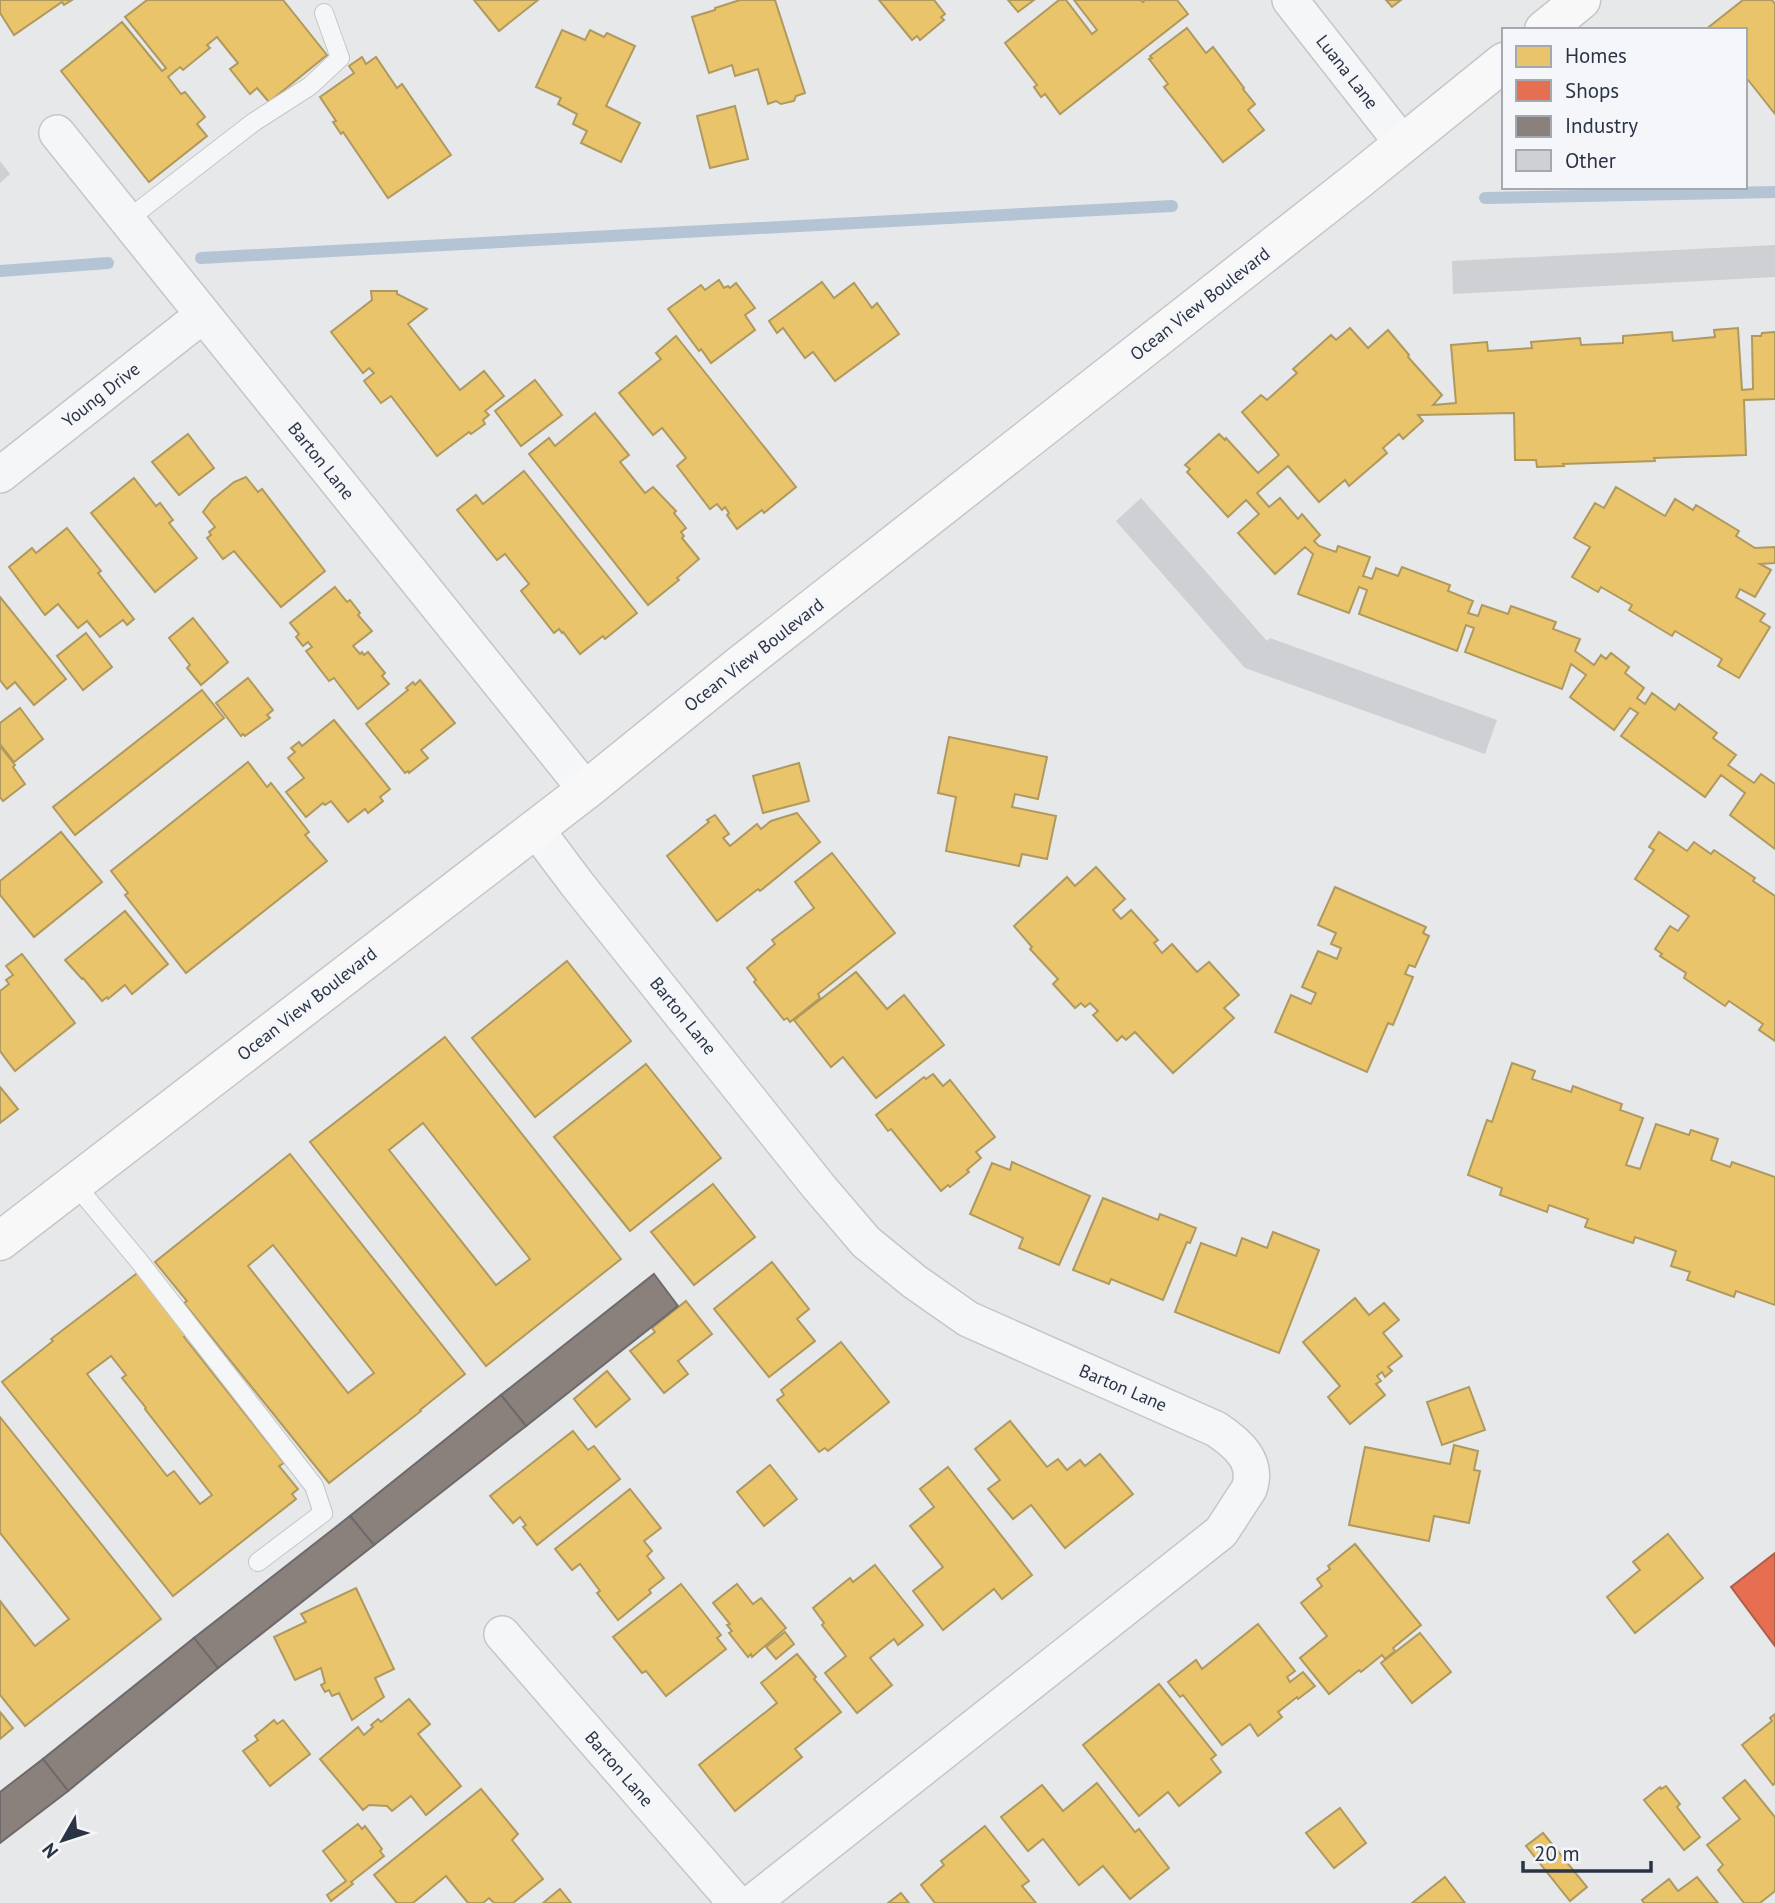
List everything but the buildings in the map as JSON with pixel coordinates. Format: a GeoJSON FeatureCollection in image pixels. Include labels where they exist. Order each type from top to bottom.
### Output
{"type":"FeatureCollection","features":[{"type":"Feature","properties":{"kind":"main road"},"geometry":{"type":"LineString","coordinates":[[1546,28],[1581,0]]}},
{"type":"Feature","properties":{"kind":"main road","name":"Ocean View Boulevard"},"geometry":{"type":"LineString","coordinates":[[0,1241],[586,790],[1502,64]]}},
{"type":"Feature","properties":{"kind":"street","name":"Luana Lane"},"geometry":{"type":"LineString","coordinates":[[1290,0],[1403,144]]}},
{"type":"Feature","properties":{"kind":"street","name":"Barton Lane"},"geometry":{"type":"LineString","coordinates":[[57,133],[586,790]]}},
{"type":"Feature","properties":{"kind":"street","name":"Young Drive"},"geometry":{"type":"LineString","coordinates":[[0,475],[203,314]]}},
{"type":"Feature","properties":{"kind":"street","name":"Barton Lane"},"geometry":{"type":"LineString","coordinates":[[535,828],[594,906],[866,1242],[915,1282],[968,1319],[1216,1429],[1244,1452],[1251,1471],[1252,1482],[1249,1489],[1221,1532],[752,1903]]}},
{"type":"Feature","properties":{"kind":"street","name":"Barton Lane"},"geometry":{"type":"LineString","coordinates":[[502,1634],[736,1903]]}},
{"type":"Feature","properties":{"kind":"lane"},"geometry":{"type":"LineString","coordinates":[[127,220],[254,122],[310,86],[340,58],[324,13]]}},
{"type":"Feature","properties":{"kind":"lane"},"geometry":{"type":"LineString","coordinates":[[74,1183],[139,1261],[314,1486],[323,1513],[258,1562]]}},
{"type":"Feature","properties":{"kind":"waterway"},"geometry":{"type":"LineString","coordinates":[[1485,198],[1775,192]]}},
{"type":"Feature","properties":{"kind":"waterway"},"geometry":{"type":"LineString","coordinates":[[201,258],[1172,206]]}},
{"type":"Feature","properties":{"kind":"waterway"},"geometry":{"type":"LineString","coordinates":[[0,271],[108,263]]}}]}
